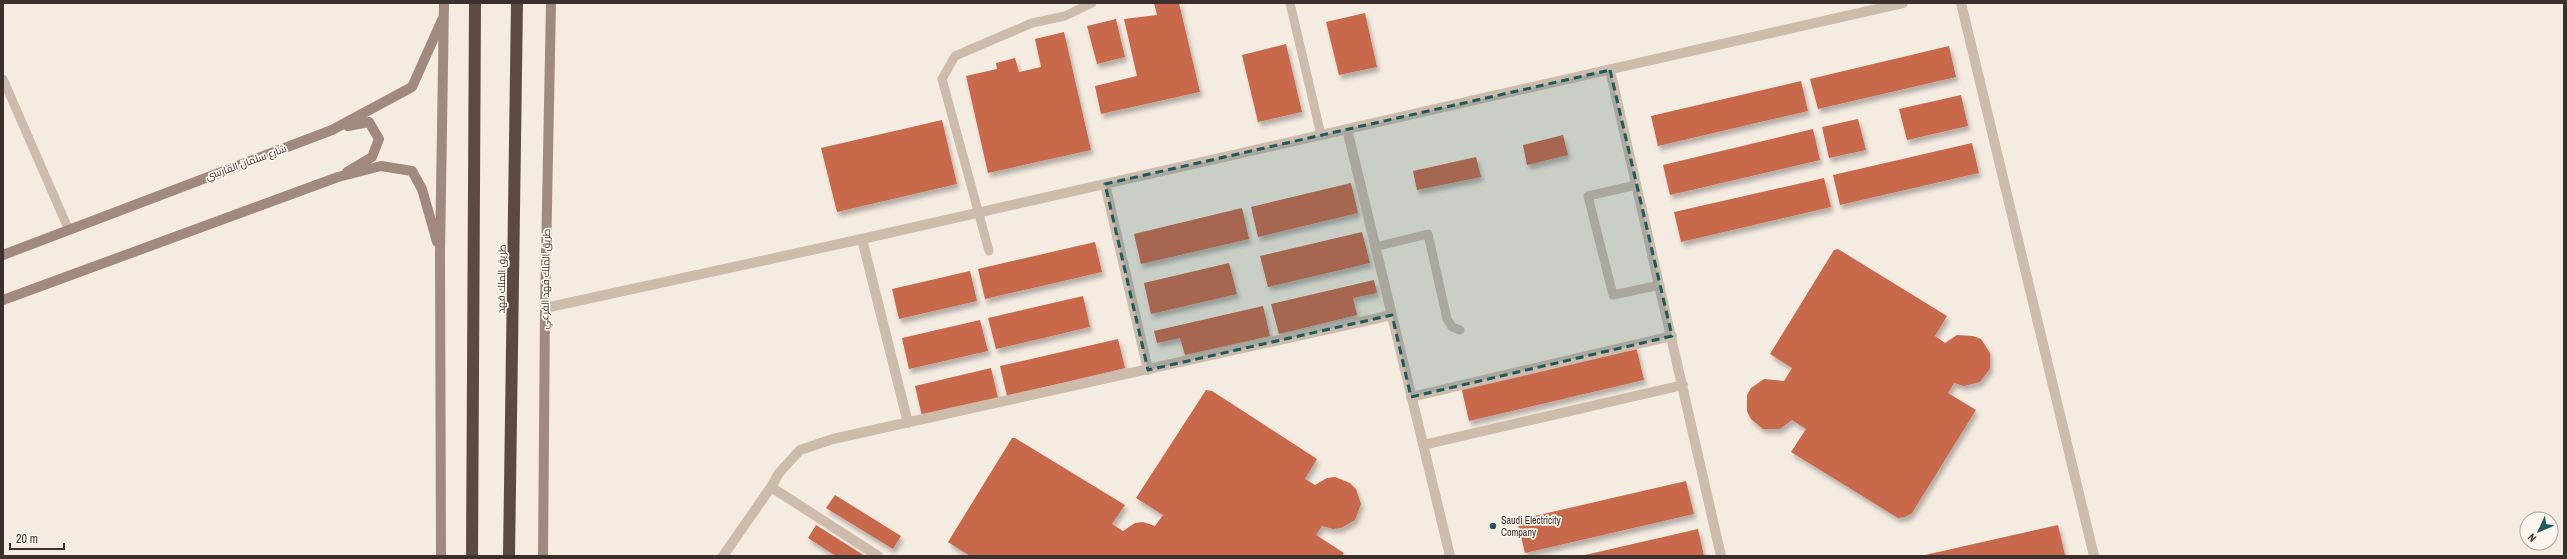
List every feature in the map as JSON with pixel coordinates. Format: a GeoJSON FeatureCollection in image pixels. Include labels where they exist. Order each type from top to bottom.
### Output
{"type":"FeatureCollection","features":[{"type":"Feature","properties":{"kind":"highway"},"geometry":{"type":"LineString","coordinates":[[472,556],[475,3]]}},
{"type":"Feature","properties":{"kind":"highway","name":"طريق الملك فهد"},"geometry":{"type":"LineString","coordinates":[[509,556],[517,3]]}},
{"type":"Feature","properties":{"kind":"street"},"geometry":{"type":"LineString","coordinates":[[441,556],[440,253],[444,3]]}},
{"type":"Feature","properties":{"kind":"street","name":"طريق الملك فهد الفرعي"},"geometry":{"type":"LineString","coordinates":[[543,556],[544,308],[551,3]]}},
{"type":"Feature","properties":{"kind":"street"},"geometry":{"type":"LineString","coordinates":[[544,308],[978,213],[1903,3]]}},
{"type":"Feature","properties":{"kind":"street"},"geometry":{"type":"LineString","coordinates":[[1961,3],[2094,556]]}},
{"type":"Feature","properties":{"kind":"street","name":"شارع سلمان الفارسي"},"geometry":{"type":"LineString","coordinates":[[3,255],[68,228],[332,130],[412,87],[444,16]]}},
{"type":"Feature","properties":{"kind":"street"},"geometry":{"type":"LineString","coordinates":[[1610,70],[1672,336],[1721,556]]}},
{"type":"Feature","properties":{"kind":"street"},"geometry":{"type":"LineString","coordinates":[[332,130],[369,122],[379,139],[372,157],[338,177]]}},
{"type":"Feature","properties":{"kind":"street"},"geometry":{"type":"LineString","coordinates":[[1347,129],[1450,556]]}},
{"type":"Feature","properties":{"kind":"street"},"geometry":{"type":"LineString","coordinates":[[3,300],[338,177],[381,166],[412,171],[422,189],[440,253]]}},
{"type":"Feature","properties":{"kind":"street"},"geometry":{"type":"LineString","coordinates":[[1105,184],[1148,370]]}},
{"type":"Feature","properties":{"kind":"street"},"geometry":{"type":"LineString","coordinates":[[862,239],[908,423]]}},
{"type":"Feature","properties":{"kind":"street"},"geometry":{"type":"LineString","coordinates":[[723,556],[779,473],[800,450],[833,439],[1392,315]]}},
{"type":"Feature","properties":{"kind":"street"},"geometry":{"type":"LineString","coordinates":[[1411,396],[1672,336]]}},
{"type":"Feature","properties":{"kind":"street"},"geometry":{"type":"LineString","coordinates":[[1423,445],[1683,386]]}},
{"type":"Feature","properties":{"kind":"street"},"geometry":{"type":"LineString","coordinates":[[770,487],[878,556]]}},
{"type":"Feature","properties":{"kind":"lane"},"geometry":{"type":"LineString","coordinates":[[989,252],[942,79],[955,56],[1032,23],[1065,16],[1092,3]]}},
{"type":"Feature","properties":{"kind":"lane"},"geometry":{"type":"LineString","coordinates":[[1290,3],[1321,135]]}},
{"type":"Feature","properties":{"kind":"lane"},"geometry":{"type":"LineString","coordinates":[[3,79],[68,228]]}},
{"type":"Feature","properties":{"kind":"lane"},"geometry":{"type":"LineString","coordinates":[[1636,185],[1588,196],[1613,295],[1660,285]]}},
{"type":"Feature","properties":{"kind":"lane"},"geometry":{"type":"LineString","coordinates":[[1375,247],[1428,234],[1447,319],[1452,327],[1460,330]]}},
{"type":"Feature","properties":{"kind":"highlighted area"},"geometry":{"type":"Polygon","coordinates":[[[1610,70],[1672,336],[1411,397],[1392,315],[1148,370],[1105,184],[1610,70]]]}},
{"type":"Feature","properties":{"kind":"building"},"geometry":{"type":"Polygon","coordinates":[[[1154,3],[1179,3],[1200,92],[1101,114],[1095,86],[1137,76],[1124,19],[1157,15],[1154,3]]]}},
{"type":"Feature","properties":{"kind":"building"},"geometry":{"type":"Polygon","coordinates":[[[1365,13],[1377,67],[1339,75],[1326,22],[1365,13]]]}},
{"type":"Feature","properties":{"kind":"building"},"geometry":{"type":"Polygon","coordinates":[[[1116,19],[1125,57],[1097,64],[1087,26],[1116,19]]]}},
{"type":"Feature","properties":{"kind":"building"},"geometry":{"type":"Polygon","coordinates":[[[1064,32],[1091,150],[988,173],[966,76],[997,69],[996,63],[1015,58],[1019,72],[1041,67],[1035,39],[1064,32]]]}},
{"type":"Feature","properties":{"kind":"building"},"geometry":{"type":"Polygon","coordinates":[[[1286,44],[1302,112],[1258,122],[1242,55],[1286,44]]]}},
{"type":"Feature","properties":{"kind":"building"},"geometry":{"type":"Polygon","coordinates":[[[1949,46],[1956,77],[1818,109],[1810,79],[1949,46]]]}},
{"type":"Feature","properties":{"kind":"building"},"geometry":{"type":"Polygon","coordinates":[[[1801,81],[1808,111],[1658,146],[1651,116],[1801,81]]]}},
{"type":"Feature","properties":{"kind":"building"},"geometry":{"type":"Polygon","coordinates":[[[1961,95],[1968,126],[1907,140],[1899,109],[1961,95]]]}},
{"type":"Feature","properties":{"kind":"building"},"geometry":{"type":"Polygon","coordinates":[[[1858,119],[1866,150],[1829,158],[1822,127],[1858,119]]]}},
{"type":"Feature","properties":{"kind":"building"},"geometry":{"type":"Polygon","coordinates":[[[942,120],[957,184],[837,212],[821,148],[942,120]]]}},
{"type":"Feature","properties":{"kind":"building"},"geometry":{"type":"Polygon","coordinates":[[[1813,129],[1820,160],[1670,195],[1663,165],[1813,129]]]}},
{"type":"Feature","properties":{"kind":"building"},"geometry":{"type":"Polygon","coordinates":[[[1563,135],[1568,155],[1527,165],[1523,145],[1563,135]]]}},
{"type":"Feature","properties":{"kind":"building"},"geometry":{"type":"Polygon","coordinates":[[[1972,143],[1979,173],[1840,205],[1833,175],[1972,143]]]}},
{"type":"Feature","properties":{"kind":"building"},"geometry":{"type":"Polygon","coordinates":[[[1476,157],[1481,177],[1417,190],[1413,171],[1476,157]]]}},
{"type":"Feature","properties":{"kind":"building"},"geometry":{"type":"Polygon","coordinates":[[[1824,178],[1831,207],[1681,242],[1674,212],[1824,178]]]}},
{"type":"Feature","properties":{"kind":"building"},"geometry":{"type":"Polygon","coordinates":[[[1351,183],[1358,213],[1258,237],[1251,207],[1351,183]]]}},
{"type":"Feature","properties":{"kind":"building"},"geometry":{"type":"Polygon","coordinates":[[[1242,208],[1249,239],[1141,264],[1134,234],[1242,208]]]}},
{"type":"Feature","properties":{"kind":"building"},"geometry":{"type":"Polygon","coordinates":[[[1362,232],[1370,263],[1268,287],[1260,256],[1362,232]]]}},
{"type":"Feature","properties":{"kind":"building"},"geometry":{"type":"Polygon","coordinates":[[[1095,242],[1102,272],[985,299],[978,269],[1095,242]]]}},
{"type":"Feature","properties":{"kind":"building"},"geometry":{"type":"Polygon","coordinates":[[[1838,249],[1947,316],[1935,336],[1945,343],[1957,335],[1973,336],[1981,339],[1990,353],[1990,369],[1980,382],[1964,386],[1954,383],[1948,393],[1976,410],[1912,513],[1905,517],[1898,518],[1791,452],[1806,429],[1792,420],[1780,429],[1763,429],[1751,419],[1747,411],[1747,395],[1751,388],[1764,379],[1784,381],[1792,368],[1770,354],[1834,250],[1838,249]]]}},
{"type":"Feature","properties":{"kind":"building"},"geometry":{"type":"Polygon","coordinates":[[[1229,263],[1237,294],[1151,314],[1144,283],[1229,263]]]}},
{"type":"Feature","properties":{"kind":"building"},"geometry":{"type":"Polygon","coordinates":[[[970,271],[977,301],[899,319],[892,289],[970,271]]]}},
{"type":"Feature","properties":{"kind":"building"},"geometry":{"type":"Polygon","coordinates":[[[1374,280],[1377,293],[1353,298],[1357,315],[1279,334],[1271,304],[1374,280]]]}},
{"type":"Feature","properties":{"kind":"building"},"geometry":{"type":"Polygon","coordinates":[[[1083,296],[1090,327],[996,349],[988,318],[1083,296]]]}},
{"type":"Feature","properties":{"kind":"building"},"geometry":{"type":"Polygon","coordinates":[[[1263,306],[1270,336],[1185,355],[1180,338],[1157,343],[1154,331],[1263,306]]]}},
{"type":"Feature","properties":{"kind":"building"},"geometry":{"type":"Polygon","coordinates":[[[980,320],[988,351],[909,369],[902,338],[980,320]]]}},
{"type":"Feature","properties":{"kind":"building"},"geometry":{"type":"Polygon","coordinates":[[[1118,339],[1125,368],[1007,396],[1000,366],[1118,339]]]}},
{"type":"Feature","properties":{"kind":"building"},"geometry":{"type":"Polygon","coordinates":[[[1636,346],[1644,380],[1469,421],[1461,386],[1636,346]]]}},
{"type":"Feature","properties":{"kind":"building"},"geometry":{"type":"Polygon","coordinates":[[[991,368],[998,398],[922,416],[915,386],[991,368]]]}},
{"type":"Feature","properties":{"kind":"building"},"geometry":{"type":"Polygon","coordinates":[[[1206,390],[1212,391],[1317,459],[1305,479],[1315,485],[1327,478],[1335,477],[1350,483],[1356,489],[1361,504],[1355,520],[1341,528],[1333,529],[1322,526],[1316,535],[1344,553],[1342,556],[970,556],[948,542],[1012,438],[1015,438],[1125,505],[1112,524],[1123,531],[1135,523],[1143,522],[1155,526],[1163,515],[1136,498],[1206,390]]]}},
{"type":"Feature","properties":{"kind":"building"},"geometry":{"type":"Polygon","coordinates":[[[1686,481],[1694,514],[1525,553],[1517,520],[1686,481]]]}},
{"type":"Feature","properties":{"kind":"building"},"geometry":{"type":"Polygon","coordinates":[[[835,495],[901,536],[893,549],[826,508],[835,495]]]}},
{"type":"Feature","properties":{"kind":"building"},"geometry":{"type":"Polygon","coordinates":[[[816,525],[865,556],[836,556],[808,538],[816,525]]]}},
{"type":"Feature","properties":{"kind":"building"},"geometry":{"type":"Polygon","coordinates":[[[2058,525],[2065,555],[1925,556],[1925,555],[2058,525]]]}},
{"type":"Feature","properties":{"kind":"building"},"geometry":{"type":"Polygon","coordinates":[[[1698,529],[1704,556],[1585,555],[1698,529]]]}},
{"type":"Feature","properties":{"kind":"place","name":"Saudi Electricity Company"},"geometry":{"type":"Point","coordinates":[1493,526]}}]}
